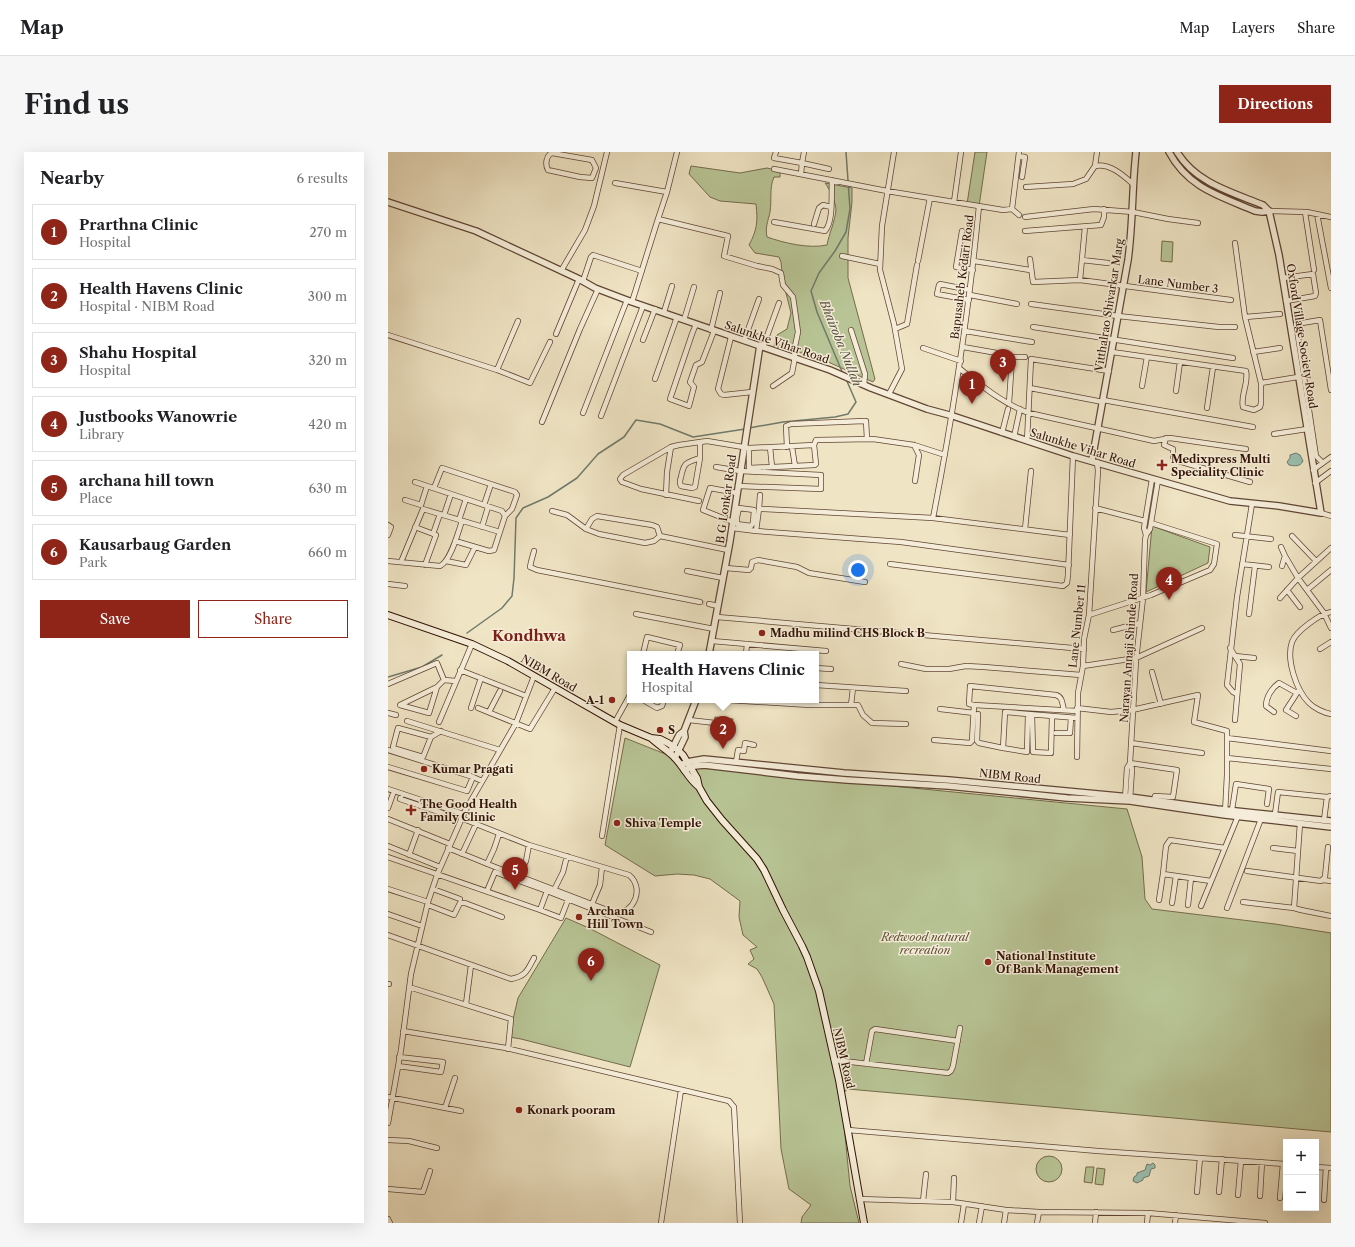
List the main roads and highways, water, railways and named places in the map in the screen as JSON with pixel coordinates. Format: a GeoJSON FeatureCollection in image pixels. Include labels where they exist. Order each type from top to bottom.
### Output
{"type":"FeatureCollection","features":[{"type":"Feature","properties":{"kind":"main road","name":"NIBM Road"},"geometry":{"type":"LineString","coordinates":[[388,615],[472,644],[508,661],[618,723],[651,738],[660,739],[676,748],[687,762],[685,768]]}},
{"type":"Feature","properties":{"kind":"main road","name":"NIBM Road"},"geometry":{"type":"LineString","coordinates":[[651,738],[673,755],[685,768],[692,782],[699,787],[707,801],[722,820],[757,859],[802,946],[819,991],[845,1108],[864,1223]]}},
{"type":"Feature","properties":{"kind":"waterway","name":"Bhairoba Nullah"},"geometry":{"type":"LineString","coordinates":[[843,374],[817,312],[811,291],[819,273],[835,251],[846,232],[850,209],[846,152]]}},
{"type":"Feature","properties":{"kind":"waterway"},"geometry":{"type":"LineString","coordinates":[[749,428],[848,414],[856,402],[846,379]]}},
{"type":"Feature","properties":{"kind":"waterway"},"geometry":{"type":"LineString","coordinates":[[467,633],[502,608],[512,596],[516,518],[523,508],[548,497],[577,478],[598,454],[624,437],[636,420],[660,424],[693,437],[745,429]]}},
{"type":"Feature","properties":{"kind":"waterway"},"geometry":{"type":"LineString","coordinates":[[388,677],[422,667],[442,655]]}},
{"type":"Feature","properties":{"kind":"tunnel"},"geometry":{"type":"LineString","coordinates":[[700,602],[709,604]]}},
{"type":"Feature","properties":{"kind":"place","name":"Shahu Hospital"},"geometry":{"type":"Point","coordinates":[1003,382]}},
{"type":"Feature","properties":{"kind":"place","name":"Prarthna Clinic"},"geometry":{"type":"Point","coordinates":[972,404]}},
{"type":"Feature","properties":{"kind":"place","name":"Medixpress Multi Speciality Clinic"},"geometry":{"type":"Point","coordinates":[1162,465]}},
{"type":"Feature","properties":{"kind":"place","name":"Justbooks Wanowrie"},"geometry":{"type":"Point","coordinates":[1169,600]}},
{"type":"Feature","properties":{"kind":"place","name":"Madhu milind CHS Block B"},"geometry":{"type":"Point","coordinates":[762,633]}},
{"type":"Feature","properties":{"kind":"place","name":"A-1"},"geometry":{"type":"Point","coordinates":[612,700]}},
{"type":"Feature","properties":{"kind":"place","name":"S"},"geometry":{"type":"Point","coordinates":[660,730]}},
{"type":"Feature","properties":{"kind":"place","name":"Health Havens Clinic"},"geometry":{"type":"Point","coordinates":[723,749]}},
{"type":"Feature","properties":{"kind":"place","name":"Kumar Pragati"},"geometry":{"type":"Point","coordinates":[424,769]}},
{"type":"Feature","properties":{"kind":"place","name":"The Good Health Family Clinic"},"geometry":{"type":"Point","coordinates":[411,810]}},
{"type":"Feature","properties":{"kind":"place","name":"Shiva Temple"},"geometry":{"type":"Point","coordinates":[617,823]}},
{"type":"Feature","properties":{"kind":"place","name":"archana hill town"},"geometry":{"type":"Point","coordinates":[515,890]}},
{"type":"Feature","properties":{"kind":"place","name":"Archana Hill Town"},"geometry":{"type":"Point","coordinates":[579,917]}},
{"type":"Feature","properties":{"kind":"place","name":"National Institute Of Bank Management"},"geometry":{"type":"Point","coordinates":[988,962]}},
{"type":"Feature","properties":{"kind":"place","name":"Kausarbaug Garden"},"geometry":{"type":"Point","coordinates":[591,981]}},
{"type":"Feature","properties":{"kind":"place","name":"Konark pooram"},"geometry":{"type":"Point","coordinates":[519,1110]}},
{"type":"Feature","properties":{"kind":"district","name":"Kondhwa"},"geometry":{"type":"Point","coordinates":[529,635]}},
{"type":"Feature","properties":{"kind":"park label","name":"Redwood natural recreation"},"geometry":{"type":"Point","coordinates":[925,943]}}]}
